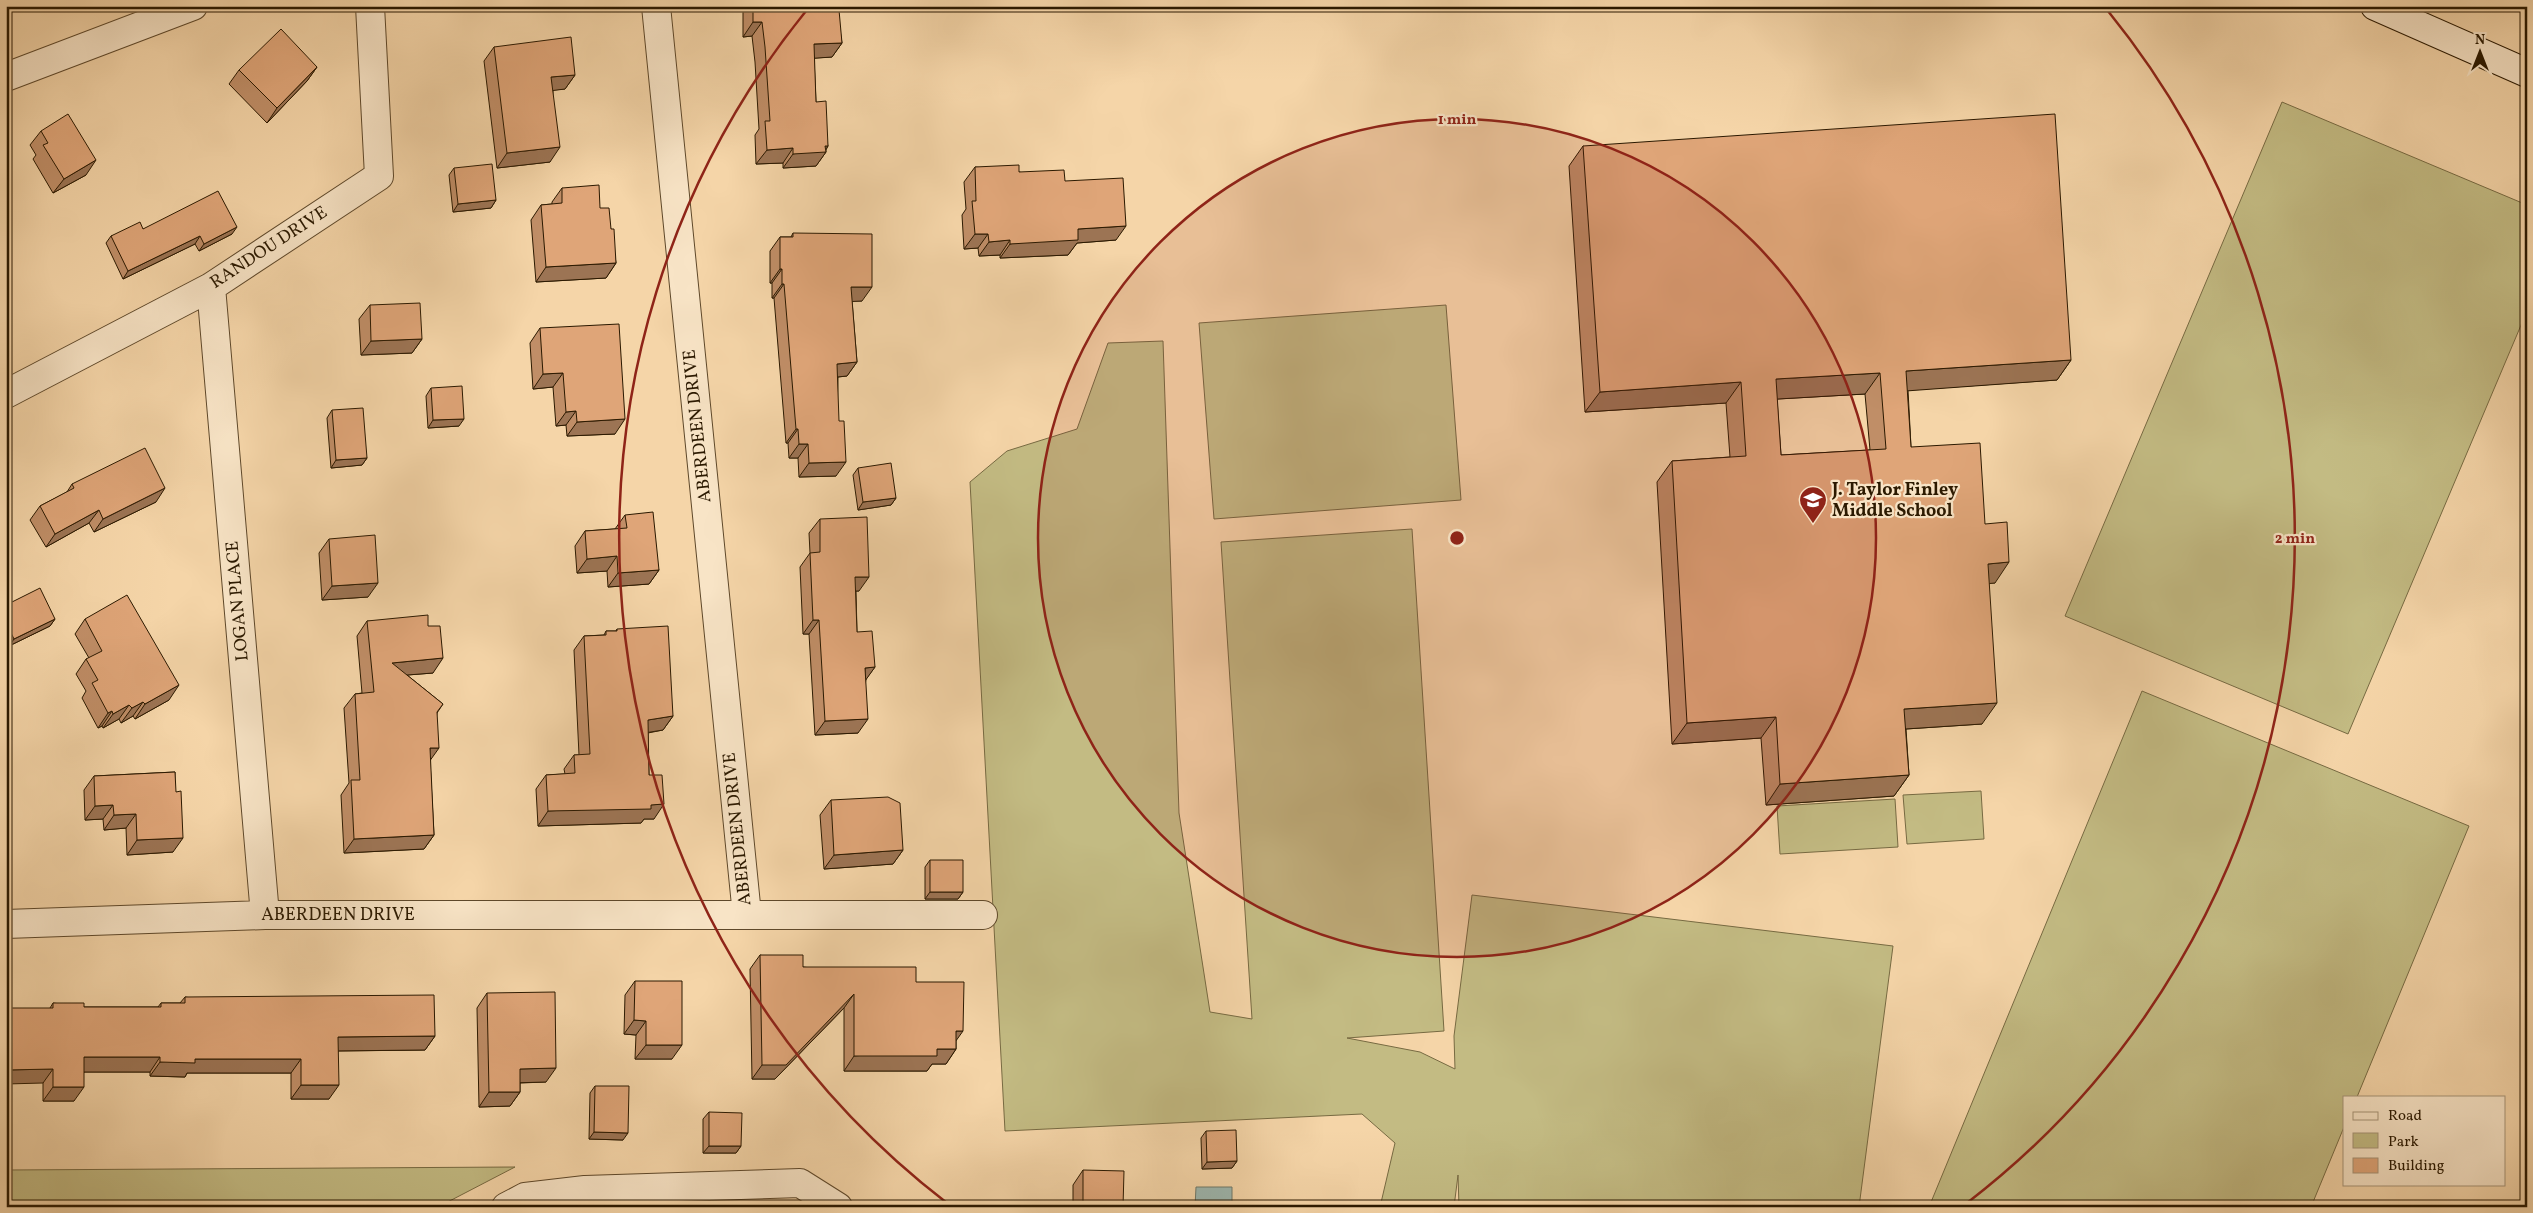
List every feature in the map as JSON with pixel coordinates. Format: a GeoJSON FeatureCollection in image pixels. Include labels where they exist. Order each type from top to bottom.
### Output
{"type":"FeatureCollection","features":[{"type":"Feature","properties":{"kind":"street"},"geometry":{"type":"LineString","coordinates":[[6,77],[193,6]]}},
{"type":"Feature","properties":{"kind":"street","name":"RANDOU DRIVE"},"geometry":{"type":"LineString","coordinates":[[6,394],[211,287],[379,176],[370,6]]}},
{"type":"Feature","properties":{"kind":"street","name":"ABERDEEN DRIVE"},"geometry":{"type":"LineString","coordinates":[[6,924],[265,915],[747,915],[656,6]]}},
{"type":"Feature","properties":{"kind":"street"},"geometry":{"type":"LineString","coordinates":[[2375,6],[2527,73]]}},
{"type":"Feature","properties":{"kind":"street","name":"LOGAN PLACE"},"geometry":{"type":"LineString","coordinates":[[211,287],[265,915]]}},
{"type":"Feature","properties":{"kind":"street"},"geometry":{"type":"LineString","coordinates":[[747,915],[983,915]]}},
{"type":"Feature","properties":{"kind":"street"},"geometry":{"type":"LineString","coordinates":[[506,1207],[525,1197],[585,1190],[800,1183],[838,1207]]}},
{"type":"Feature","properties":{"kind":"green space"},"geometry":{"type":"Polygon","coordinates":[[[2282,102],[2527,205],[2527,311],[2348,734],[2065,616],[2282,102]]]}},
{"type":"Feature","properties":{"kind":"green space"},"geometry":{"type":"Polygon","coordinates":[[[1446,305],[1461,500],[1214,519],[1199,323],[1446,305]]]}},
{"type":"Feature","properties":{"kind":"green space"},"geometry":{"type":"Polygon","coordinates":[[[1163,341],[1179,813],[1210,1012],[1252,1019],[1221,542],[1412,529],[1444,1031],[1347,1038],[1420,1052],[1455,1069],[1454,1036],[1472,895],[1893,946],[1859,1207],[1459,1207],[1458,1175],[1454,1207],[1380,1207],[1395,1143],[1362,1114],[1005,1131],[970,482],[1007,451],[1077,429],[1108,343],[1163,341]]]}},
{"type":"Feature","properties":{"kind":"green space"},"geometry":{"type":"Polygon","coordinates":[[[2142,691],[2469,826],[2357,1096],[2343,1096],[2343,1129],[2311,1207],[1929,1207],[2142,691]]]}},
{"type":"Feature","properties":{"kind":"green space"},"geometry":{"type":"Polygon","coordinates":[[[1981,791],[1984,839],[1907,844],[1903,795],[1981,791]]]}},
{"type":"Feature","properties":{"kind":"green space"},"geometry":{"type":"Polygon","coordinates":[[[1895,799],[1898,847],[1780,854],[1777,806],[1895,799]]]}},
{"type":"Feature","properties":{"kind":"green space"},"geometry":{"type":"Polygon","coordinates":[[[515,1167],[438,1207],[6,1207],[6,1170],[515,1167]]]}},
{"type":"Feature","properties":{"kind":"water"},"geometry":{"type":"Polygon","coordinates":[[[1196,1187],[1232,1187],[1232,1207],[1195,1207],[1196,1187]]]}},
{"type":"Feature","properties":{"kind":"building"},"geometry":{"type":"Polygon","coordinates":[[[753,6],[836,6],[836,10],[839,10],[842,43],[814,44],[816,102],[826,101],[828,146],[825,146],[826,152],[793,154],[793,148],[767,150],[765,121],[770,121],[765,47],[762,22],[753,22],[753,6]]]}},
{"type":"Feature","properties":{"kind":"building"},"geometry":{"type":"Polygon","coordinates":[[[281,29],[317,67],[277,108],[239,70],[281,29]]]}},
{"type":"Feature","properties":{"kind":"building"},"geometry":{"type":"Polygon","coordinates":[[[571,37],[575,75],[551,77],[560,147],[507,153],[494,47],[571,37]]]}},
{"type":"Feature","properties":{"kind":"building"},"geometry":{"type":"Polygon","coordinates":[[[68,114],[96,160],[64,179],[43,145],[48,143],[41,131],[68,114]]]}},
{"type":"Feature","properties":{"kind":"building"},"geometry":{"type":"Polygon","coordinates":[[[2055,114],[2071,360],[1906,371],[1911,447],[1980,443],[1985,524],[2007,522],[2009,562],[1988,564],[1997,703],[1904,709],[1909,775],[1780,784],[1776,717],[1687,723],[1672,461],[1746,456],[1741,382],[1600,392],[1583,146],[2055,114]],[[1880,373],[1776,379],[1781,455],[1886,449],[1880,373]]]}},
{"type":"Feature","properties":{"kind":"building"},"geometry":{"type":"Polygon","coordinates":[[[492,164],[496,200],[458,204],[454,168],[492,164]]]}},
{"type":"Feature","properties":{"kind":"building"},"geometry":{"type":"Polygon","coordinates":[[[1019,165],[1019,172],[1064,170],[1065,181],[1123,178],[1126,226],[1078,229],[1078,240],[1010,244],[1010,240],[989,242],[988,234],[975,234],[972,201],[976,201],[975,167],[1019,165]]]}},
{"type":"Feature","properties":{"kind":"building"},"geometry":{"type":"Polygon","coordinates":[[[599,185],[600,208],[609,208],[611,229],[614,229],[616,263],[546,267],[541,205],[562,203],[562,188],[599,185]]]}},
{"type":"Feature","properties":{"kind":"building"},"geometry":{"type":"Polygon","coordinates":[[[218,191],[237,227],[204,244],[200,236],[128,271],[111,236],[140,222],[143,229],[218,191]]]}},
{"type":"Feature","properties":{"kind":"building"},"geometry":{"type":"Polygon","coordinates":[[[793,233],[872,234],[872,287],[851,287],[857,362],[837,364],[839,421],[844,421],[846,462],[809,463],[808,444],[799,444],[798,429],[796,429],[784,284],[782,284],[782,269],[780,269],[780,237],[793,237],[793,233]]]}},
{"type":"Feature","properties":{"kind":"building"},"geometry":{"type":"Polygon","coordinates":[[[420,303],[422,339],[371,341],[370,305],[420,303]]]}},
{"type":"Feature","properties":{"kind":"building"},"geometry":{"type":"Polygon","coordinates":[[[619,324],[625,419],[577,422],[576,411],[566,412],[563,373],[543,374],[540,328],[619,324]]]}},
{"type":"Feature","properties":{"kind":"building"},"geometry":{"type":"Polygon","coordinates":[[[462,386],[464,419],[433,420],[431,388],[462,386]]]}},
{"type":"Feature","properties":{"kind":"building"},"geometry":{"type":"Polygon","coordinates":[[[363,408],[367,458],[336,460],[332,410],[363,408]]]}},
{"type":"Feature","properties":{"kind":"building"},"geometry":{"type":"Polygon","coordinates":[[[145,448],[165,488],[103,519],[99,510],[55,534],[40,506],[74,488],[72,484],[145,448]]]}},
{"type":"Feature","properties":{"kind":"building"},"geometry":{"type":"Polygon","coordinates":[[[891,463],[896,498],[863,502],[858,468],[891,463]]]}},
{"type":"Feature","properties":{"kind":"building"},"geometry":{"type":"Polygon","coordinates":[[[653,512],[659,570],[618,573],[617,556],[587,559],[585,531],[627,528],[625,515],[653,512]]]}},
{"type":"Feature","properties":{"kind":"building"},"geometry":{"type":"Polygon","coordinates":[[[867,517],[869,577],[855,577],[857,632],[872,631],[875,667],[865,668],[868,719],[825,721],[819,620],[813,620],[810,553],[820,552],[820,519],[867,517]]]}},
{"type":"Feature","properties":{"kind":"building"},"geometry":{"type":"Polygon","coordinates":[[[375,535],[378,583],[332,586],[329,539],[375,535]]]}},
{"type":"Feature","properties":{"kind":"building"},"geometry":{"type":"Polygon","coordinates":[[[40,588],[55,619],[14,639],[6,623],[6,605],[40,588]]]}},
{"type":"Feature","properties":{"kind":"building"},"geometry":{"type":"Polygon","coordinates":[[[127,595],[179,685],[145,704],[143,702],[132,708],[129,705],[113,714],[112,711],[108,713],[92,683],[98,680],[86,659],[102,651],[85,619],[127,595]]]}},
{"type":"Feature","properties":{"kind":"building"},"geometry":{"type":"Polygon","coordinates":[[[428,615],[428,626],[440,626],[443,658],[392,663],[443,704],[437,712],[439,748],[430,748],[434,835],[354,839],[351,780],[360,780],[355,694],[374,692],[367,621],[428,615]]]}},
{"type":"Feature","properties":{"kind":"building"},"geometry":{"type":"Polygon","coordinates":[[[668,626],[673,716],[648,720],[649,775],[662,775],[664,804],[651,805],[651,809],[548,811],[546,775],[575,773],[574,755],[590,754],[584,636],[606,635],[606,631],[617,631],[617,629],[668,626]]]}},
{"type":"Feature","properties":{"kind":"building"},"geometry":{"type":"Polygon","coordinates":[[[175,772],[176,792],[181,791],[183,838],[137,840],[136,814],[114,815],[113,805],[95,806],[94,776],[175,772]]]}},
{"type":"Feature","properties":{"kind":"building"},"geometry":{"type":"Polygon","coordinates":[[[888,797],[900,803],[903,850],[834,855],[831,800],[888,797]]]}},
{"type":"Feature","properties":{"kind":"building"},"geometry":{"type":"Polygon","coordinates":[[[930,860],[963,860],[963,892],[930,892],[930,860]]]}},
{"type":"Feature","properties":{"kind":"building"},"geometry":{"type":"Polygon","coordinates":[[[760,955],[803,955],[803,967],[916,967],[916,982],[964,982],[963,1031],[956,1031],[956,1049],[937,1049],[937,1056],[854,1056],[854,994],[786,1065],[762,1065],[760,955]]]}},
{"type":"Feature","properties":{"kind":"building"},"geometry":{"type":"Polygon","coordinates":[[[635,981],[682,981],[682,1045],[646,1045],[646,1021],[634,1020],[635,981]]]}},
{"type":"Feature","properties":{"kind":"building"},"geometry":{"type":"Polygon","coordinates":[[[555,992],[556,1068],[520,1069],[520,1092],[489,1092],[487,993],[555,992]]]}},
{"type":"Feature","properties":{"kind":"building"},"geometry":{"type":"Polygon","coordinates":[[[434,995],[435,1036],[338,1037],[339,1085],[301,1085],[301,1059],[195,1059],[195,1063],[160,1062],[160,1057],[84,1057],[84,1087],[53,1087],[53,1069],[6,1070],[6,1008],[53,1008],[53,1003],[84,1003],[84,1007],[161,1007],[161,1003],[185,1003],[185,997],[434,995]]]}},
{"type":"Feature","properties":{"kind":"building"},"geometry":{"type":"Polygon","coordinates":[[[595,1086],[629,1086],[628,1133],[594,1132],[595,1086]]]}},
{"type":"Feature","properties":{"kind":"building"},"geometry":{"type":"Polygon","coordinates":[[[709,1112],[742,1113],[741,1146],[709,1146],[709,1112]]]}},
{"type":"Feature","properties":{"kind":"building"},"geometry":{"type":"Polygon","coordinates":[[[1236,1130],[1237,1161],[1207,1162],[1206,1131],[1236,1130]]]}},
{"type":"Feature","properties":{"kind":"building"},"geometry":{"type":"Polygon","coordinates":[[[1083,1170],[1124,1171],[1123,1207],[1083,1207],[1083,1170]]]}},
{"type":"Feature","properties":{"kind":"place","name":"J. Taylor Finley Middle School"},"geometry":{"type":"Point","coordinates":[1813,524]}}]}
